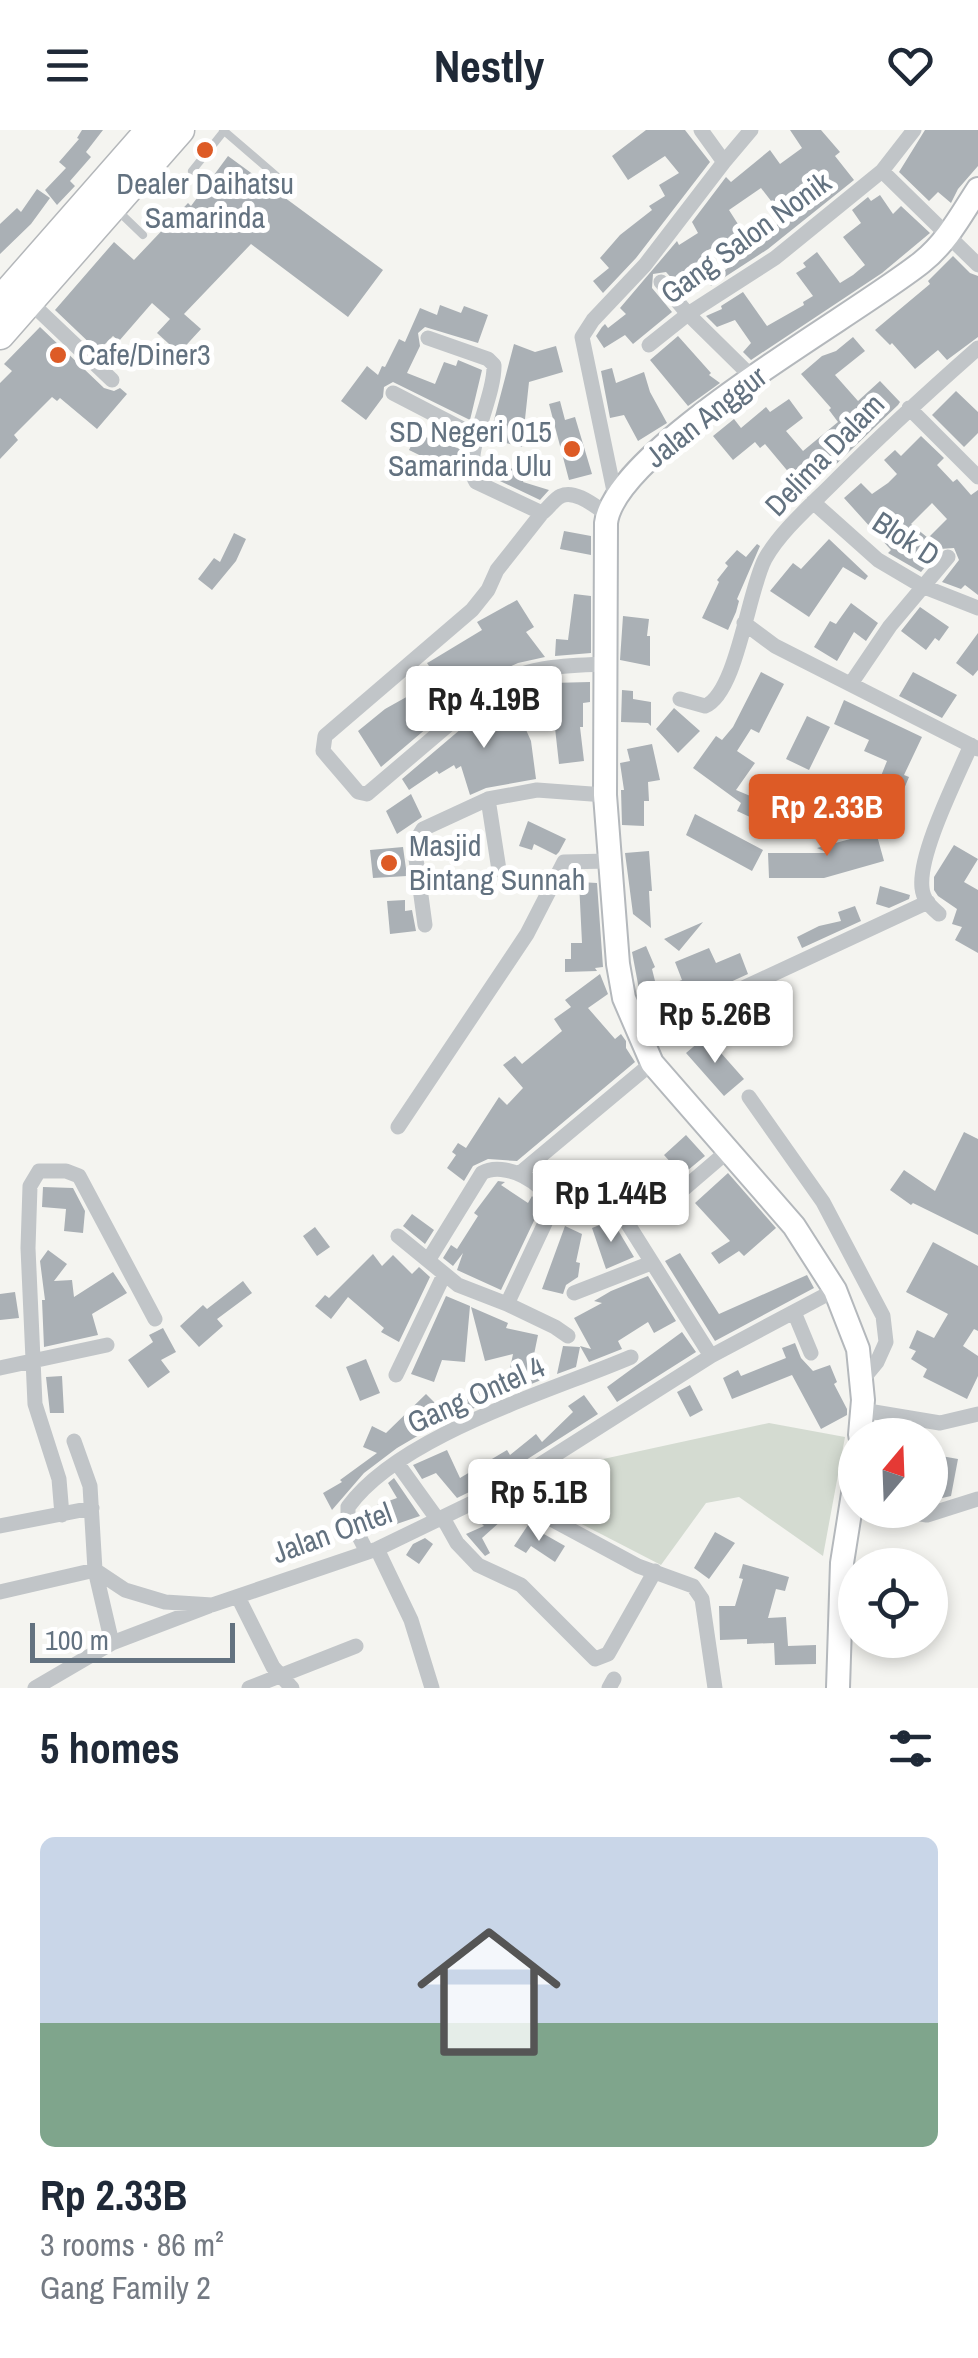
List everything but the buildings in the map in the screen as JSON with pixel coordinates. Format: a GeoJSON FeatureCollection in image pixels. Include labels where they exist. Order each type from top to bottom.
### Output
{"type":"FeatureCollection","features":[{"type":"Feature","properties":{"kind":"highway"},"geometry":{"type":"LineString","coordinates":[[0,301],[150,130]]}},
{"type":"Feature","properties":{"kind":"highway"},"geometry":{"type":"LineString","coordinates":[[0,336],[114,206],[158,174],[180,130]]}},
{"type":"Feature","properties":{"kind":"street"},"geometry":{"type":"LineString","coordinates":[[701,130],[724,162]]}},
{"type":"Feature","properties":{"kind":"street"},"geometry":{"type":"LineString","coordinates":[[752,130],[582,338],[611,505],[606,796],[609,861],[620,981],[638,1038],[652,1062],[794,1226],[835,1290],[858,1350],[863,1379],[861,1418]]}},
{"type":"Feature","properties":{"kind":"street","name":"Gang Salon Nonik"},"geometry":{"type":"LineString","coordinates":[[649,345],[688,314],[775,258],[882,171],[914,130]]}},
{"type":"Feature","properties":{"kind":"street"},"geometry":{"type":"LineString","coordinates":[[882,171],[978,265]]}},
{"type":"Feature","properties":{"kind":"street","name":"Jalan Anggur"},"geometry":{"type":"LineString","coordinates":[[611,505],[666,443],[921,263],[948,238],[978,189]]}},
{"type":"Feature","properties":{"kind":"street"},"geometry":{"type":"LineString","coordinates":[[661,282],[753,378]]}},
{"type":"Feature","properties":{"kind":"street"},"geometry":{"type":"LineString","coordinates":[[30,302],[112,380]]}},
{"type":"Feature","properties":{"kind":"street"},"geometry":{"type":"LineString","coordinates":[[428,338],[494,365],[489,404],[472,463],[473,479],[542,514]]}},
{"type":"Feature","properties":{"kind":"street","name":"Delima Dalam"},"geometry":{"type":"LineString","coordinates":[[680,699],[705,706],[715,700],[730,668],[764,561],[814,502],[909,408],[978,348]]}},
{"type":"Feature","properties":{"kind":"street"},"geometry":{"type":"LineString","coordinates":[[393,393],[478,437]]}},
{"type":"Feature","properties":{"kind":"street"},"geometry":{"type":"LineString","coordinates":[[909,408],[975,470]]}},
{"type":"Feature","properties":{"kind":"street"},"geometry":{"type":"LineString","coordinates":[[607,664],[550,666],[512,675],[367,794],[358,792],[323,751],[325,736],[484,597],[497,570],[560,496],[611,505]]}},
{"type":"Feature","properties":{"kind":"street","name":"Blok D"},"geometry":{"type":"LineString","coordinates":[[814,502],[878,560],[922,586],[978,608]]}},
{"type":"Feature","properties":{"kind":"street"},"geometry":{"type":"LineString","coordinates":[[852,682],[948,556]]}},
{"type":"Feature","properties":{"kind":"street"},"geometry":{"type":"LineString","coordinates":[[638,1038],[934,908],[922,884],[926,858],[974,747],[776,646],[744,624]]}},
{"type":"Feature","properties":{"kind":"street"},"geometry":{"type":"LineString","coordinates":[[425,925],[416,838],[423,829],[488,799],[536,790],[606,796]]}},
{"type":"Feature","properties":{"kind":"street"},"geometry":{"type":"LineString","coordinates":[[488,799],[500,870]]}},
{"type":"Feature","properties":{"kind":"street"},"geometry":{"type":"LineString","coordinates":[[398,1128],[527,934],[564,862],[609,861]]}},
{"type":"Feature","properties":{"kind":"street"},"geometry":{"type":"LineString","coordinates":[[519,1174],[652,1062]]}},
{"type":"Feature","properties":{"kind":"street"},"geometry":{"type":"LineString","coordinates":[[749,1097],[823,1202],[882,1316],[886,1342],[878,1362],[863,1379]]}},
{"type":"Feature","properties":{"kind":"street"},"geometry":{"type":"LineString","coordinates":[[666,1204],[728,1150]]}},
{"type":"Feature","properties":{"kind":"street"},"geometry":{"type":"LineString","coordinates":[[429,1260],[482,1173],[493,1168],[519,1174],[550,1196],[554,1206],[507,1304]]}},
{"type":"Feature","properties":{"kind":"street"},"geometry":{"type":"LineString","coordinates":[[62,1516],[56,1466],[34,1404],[31,1363],[28,1232],[31,1181],[38,1171],[71,1172],[79,1176],[155,1319]]}},
{"type":"Feature","properties":{"kind":"street"},"geometry":{"type":"LineString","coordinates":[[621,1214],[711,1356]]}},
{"type":"Feature","properties":{"kind":"street"},"geometry":{"type":"LineString","coordinates":[[398,1236],[429,1260],[443,1277],[556,1327],[568,1336]]}},
{"type":"Feature","properties":{"kind":"street"},"geometry":{"type":"LineString","coordinates":[[574,1294],[651,1263]]}},
{"type":"Feature","properties":{"kind":"street"},"geometry":{"type":"LineString","coordinates":[[396,1375],[443,1277]]}},
{"type":"Feature","properties":{"kind":"street","name":"Jalan Ontel"},"geometry":{"type":"LineString","coordinates":[[95,1570],[138,1594],[165,1602],[212,1605],[372,1551],[503,1488],[711,1356],[835,1290]]}},
{"type":"Feature","properties":{"kind":"street"},"geometry":{"type":"LineString","coordinates":[[794,1312],[810,1354]]}},
{"type":"Feature","properties":{"kind":"street"},"geometry":{"type":"LineString","coordinates":[[0,1368],[107,1345]]}},
{"type":"Feature","properties":{"kind":"street","name":"Gang Ontel 4"},"geometry":{"type":"LineString","coordinates":[[372,1551],[348,1514],[348,1507],[397,1463],[469,1423],[630,1357]]}},
{"type":"Feature","properties":{"kind":"street"},"geometry":{"type":"LineString","coordinates":[[862,1410],[940,1422],[978,1414]]}},
{"type":"Feature","properties":{"kind":"street"},"geometry":{"type":"LineString","coordinates":[[74,1441],[90,1486],[95,1570],[112,1644]]}},
{"type":"Feature","properties":{"kind":"street"},"geometry":{"type":"LineString","coordinates":[[397,1463],[478,1565],[521,1585],[595,1659],[608,1654],[655,1572]]}},
{"type":"Feature","properties":{"kind":"street"},"geometry":{"type":"LineString","coordinates":[[503,1488],[550,1518],[698,1591],[709,1633],[715,1685],[696,1688]]}},
{"type":"Feature","properties":{"kind":"street"},"geometry":{"type":"LineString","coordinates":[[948,1509],[978,1499]]}},
{"type":"Feature","properties":{"kind":"street"},"geometry":{"type":"LineString","coordinates":[[0,1526],[92,1508]]}},
{"type":"Feature","properties":{"kind":"street"},"geometry":{"type":"LineString","coordinates":[[838,1688],[840,1596],[849,1528]]}},
{"type":"Feature","properties":{"kind":"street"},"geometry":{"type":"LineString","coordinates":[[372,1551],[411,1620],[432,1688]]}},
{"type":"Feature","properties":{"kind":"street"},"geometry":{"type":"LineString","coordinates":[[0,1592],[95,1570]]}},
{"type":"Feature","properties":{"kind":"street"},"geometry":{"type":"LineString","coordinates":[[238,1598],[265,1653],[286,1683]]}},
{"type":"Feature","properties":{"kind":"street"},"geometry":{"type":"LineString","coordinates":[[35,1688],[112,1644],[212,1605]]}},
{"type":"Feature","properties":{"kind":"street"},"geometry":{"type":"LineString","coordinates":[[249,1688],[286,1683],[356,1646]]}},
{"type":"Feature","properties":{"kind":"lane"},"geometry":{"type":"LineString","coordinates":[[192,171],[224,131],[280,179]]}},
{"type":"Feature","properties":{"kind":"lane"},"geometry":{"type":"LineString","coordinates":[[114,206],[143,235]]}},
{"type":"Feature","properties":{"kind":"shaded area"},"geometry":{"type":"Polygon","coordinates":[[[769,1423],[838,1436],[838,1475],[823,1556],[739,1497],[706,1503],[661,1565],[539,1502],[594,1461],[769,1423]]]}},
{"type":"Feature","properties":{"kind":"place","name":"Dealer Daihatsu Samarinda"},"geometry":{"type":"Point","coordinates":[205,150]}},
{"type":"Feature","properties":{"kind":"place","name":"Cafe/Diner3"},"geometry":{"type":"Point","coordinates":[58,355]}},
{"type":"Feature","properties":{"kind":"place","name":"SD Negeri 015 Samarinda Ulu"},"geometry":{"type":"Point","coordinates":[572,449]}},
{"type":"Feature","properties":{"kind":"place","name":"Masjid Bintang Sunnah"},"geometry":{"type":"Point","coordinates":[389,863]}}]}
